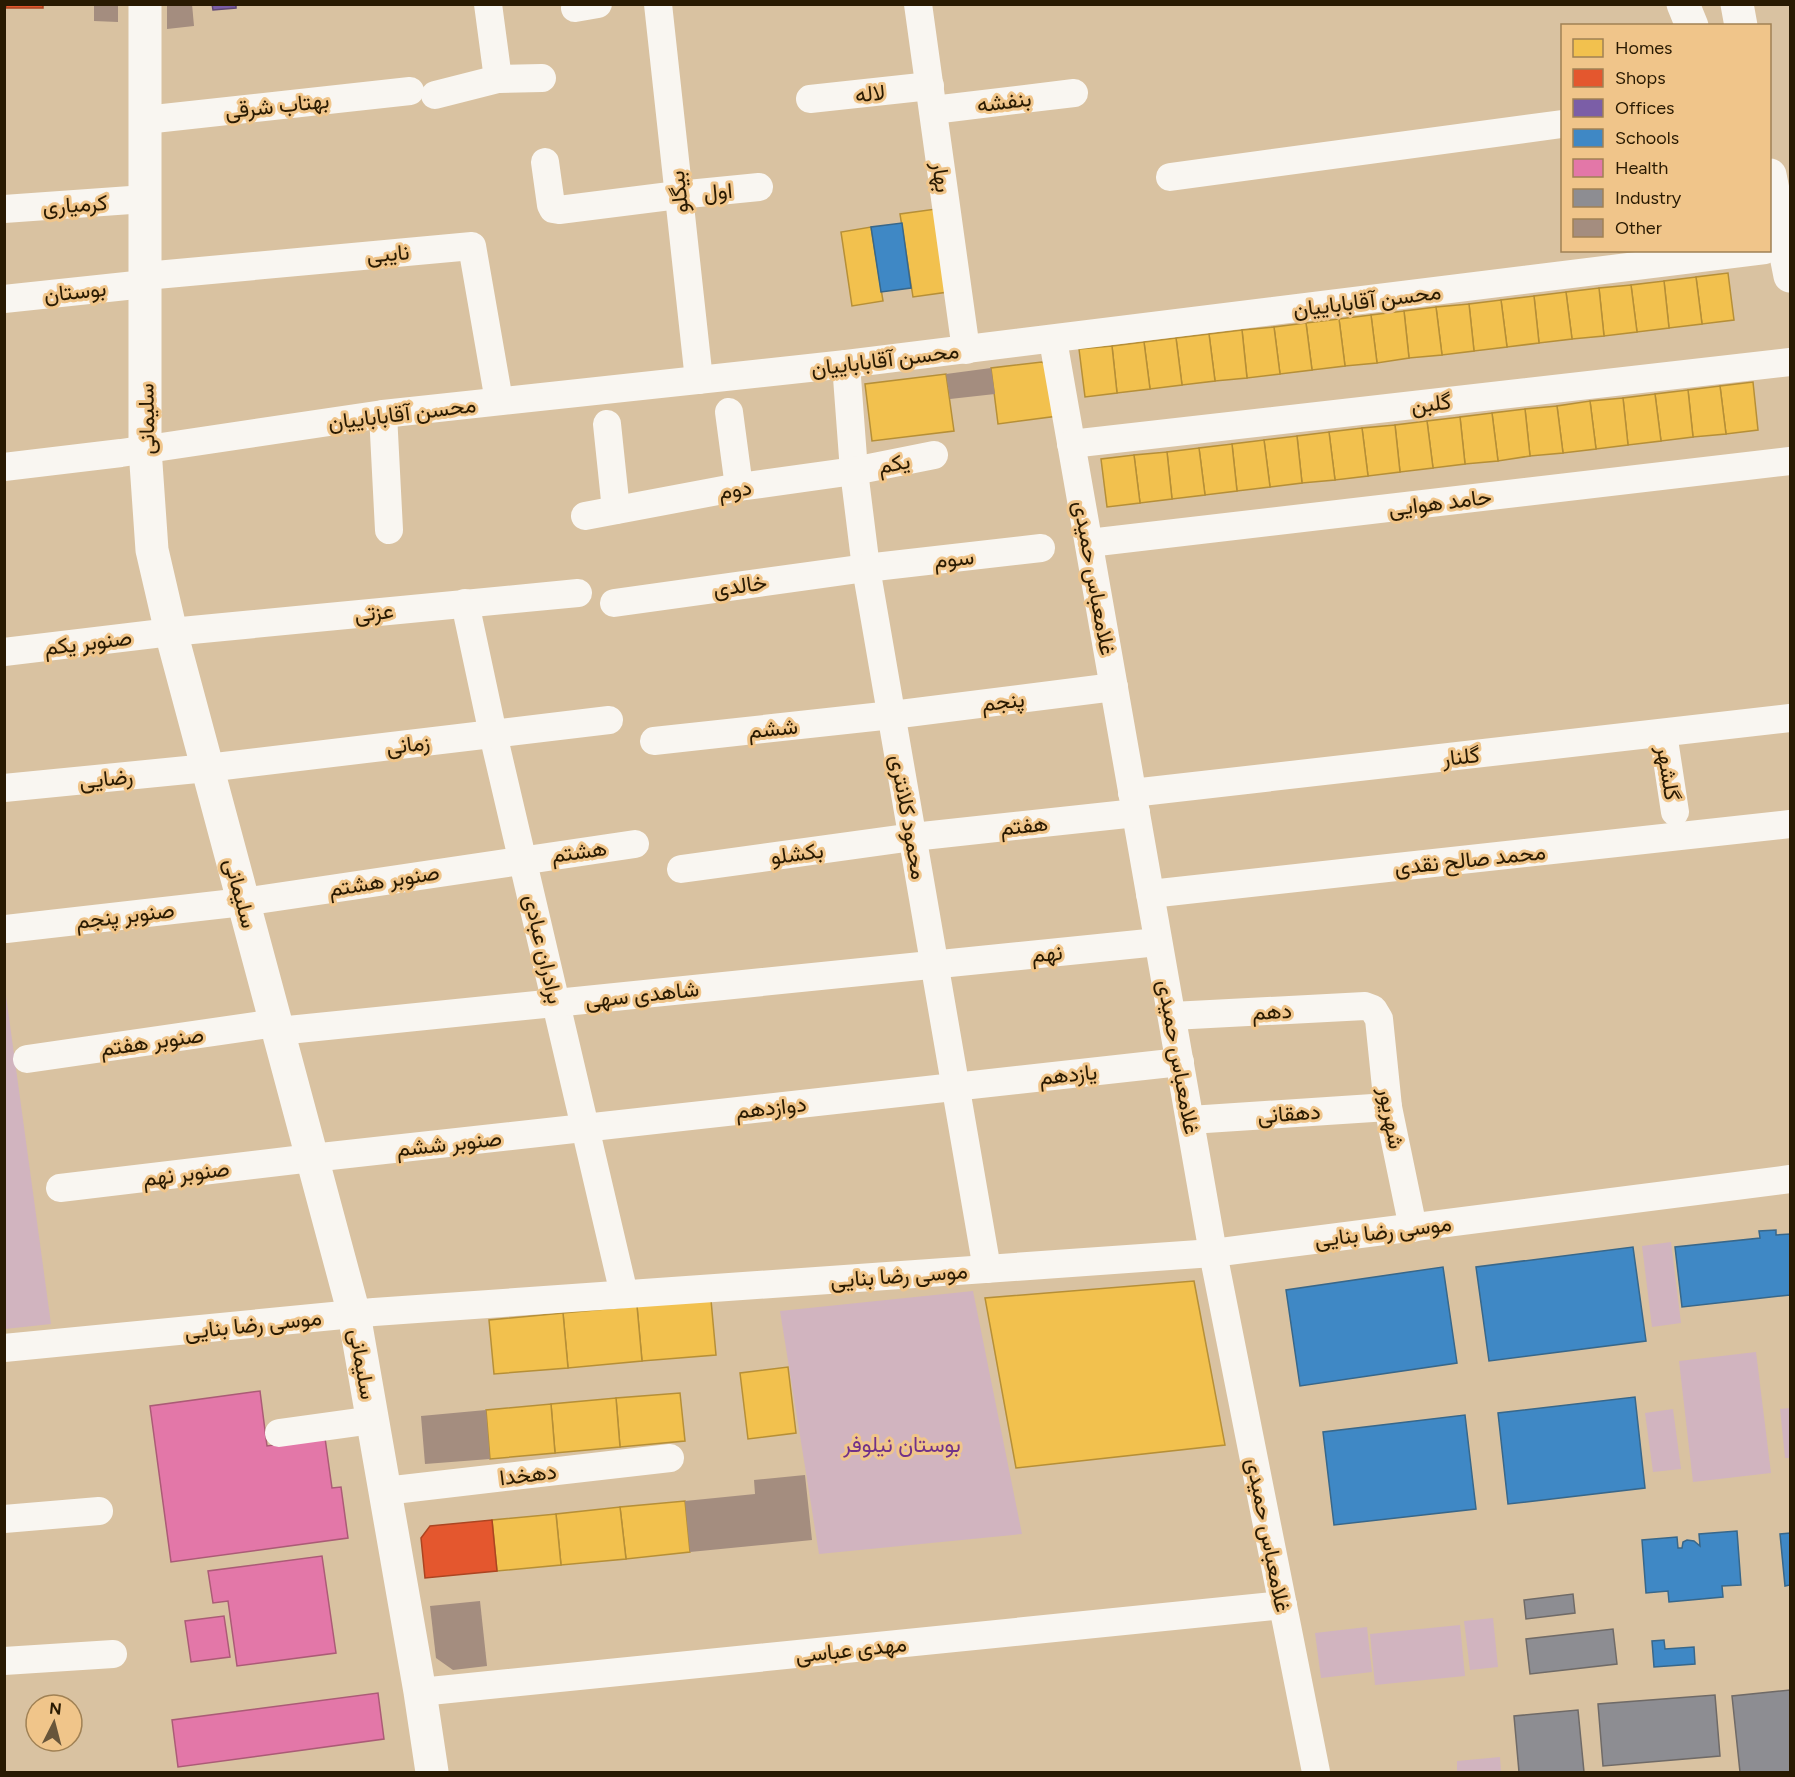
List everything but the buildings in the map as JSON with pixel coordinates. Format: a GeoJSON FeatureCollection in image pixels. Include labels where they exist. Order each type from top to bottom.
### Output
{"type":"FeatureCollection","features":[{"type":"Feature","properties":{"kind":"main road","name":"سلیمانی"},"geometry":{"type":"LineString","coordinates":[[145,4],[145,449],[152,550],[171,632],[354,1314],[432,1773]]}},
{"type":"Feature","properties":{"kind":"main road"},"geometry":{"type":"LineString","coordinates":[[1683,4],[1691,24]]}},
{"type":"Feature","properties":{"kind":"main road"},"geometry":{"type":"LineString","coordinates":[[1724,4],[1728,24]]}},
{"type":"Feature","properties":{"kind":"main road"},"geometry":{"type":"LineString","coordinates":[[1737,4],[1741,24]]}},
{"type":"Feature","properties":{"kind":"main road"},"geometry":{"type":"LineString","coordinates":[[1771,187],[1777,256]]}},
{"type":"Feature","properties":{"kind":"main road"},"geometry":{"type":"LineString","coordinates":[[1771,220],[1777,256]]}},
{"type":"Feature","properties":{"kind":"street"},"geometry":{"type":"LineString","coordinates":[[488,4],[498,79]]}},
{"type":"Feature","properties":{"kind":"street","name":"بیگلو"},"geometry":{"type":"LineString","coordinates":[[658,4],[699,380]]}},
{"type":"Feature","properties":{"kind":"street","name":"بهار"},"geometry":{"type":"LineString","coordinates":[[918,4],[966,350]]}},
{"type":"Feature","properties":{"kind":"street","name":"بهتاب شرقی"},"geometry":{"type":"LineString","coordinates":[[145,120],[422,93],[498,79],[542,78]]}},
{"type":"Feature","properties":{"kind":"street","name":"بنفشه"},"geometry":{"type":"LineString","coordinates":[[931,98],[1074,93]]}},
{"type":"Feature","properties":{"kind":"street","name":"لاله"},"geometry":{"type":"LineString","coordinates":[[810,99],[931,98]]}},
{"type":"Feature","properties":{"kind":"street"},"geometry":{"type":"LineString","coordinates":[[1170,177],[1561,124]]}},
{"type":"Feature","properties":{"kind":"street"},"geometry":{"type":"LineString","coordinates":[[545,162],[553,209],[678,195]]}},
{"type":"Feature","properties":{"kind":"street","name":"اول"},"geometry":{"type":"LineString","coordinates":[[678,195],[759,187]]}},
{"type":"Feature","properties":{"kind":"street","name":"کرمیاری"},"geometry":{"type":"LineString","coordinates":[[4,209],[145,199]]}},
{"type":"Feature","properties":{"kind":"street","name":"نایبی"},"geometry":{"type":"LineString","coordinates":[[146,280],[472,246],[499,401]]}},
{"type":"Feature","properties":{"kind":"street","name":"محسن آقاباباییان"},"geometry":{"type":"LineString","coordinates":[[4,467],[383,414],[846,364],[1777,256]]}},
{"type":"Feature","properties":{"kind":"street","name":"بوستان"},"geometry":{"type":"LineString","coordinates":[[4,299],[146,280]]}},
{"type":"Feature","properties":{"kind":"street","name":"غلامعباس حمیدی"},"geometry":{"type":"LineString","coordinates":[[1053,340],[1213,1253],[1316,1773]]}},
{"type":"Feature","properties":{"kind":"street","name":"گلبن"},"geometry":{"type":"LineString","coordinates":[[1071,444],[1791,362]]}},
{"type":"Feature","properties":{"kind":"street","name":"محمود کلانتری"},"geometry":{"type":"LineString","coordinates":[[846,364],[854,471],[866,568],[987,1269]]}},
{"type":"Feature","properties":{"kind":"street"},"geometry":{"type":"LineString","coordinates":[[729,412],[739,487]]}},
{"type":"Feature","properties":{"kind":"street"},"geometry":{"type":"LineString","coordinates":[[383,414],[389,530]]}},
{"type":"Feature","properties":{"kind":"street"},"geometry":{"type":"LineString","coordinates":[[607,424],[616,510]]}},
{"type":"Feature","properties":{"kind":"street","name":"یکم"},"geometry":{"type":"LineString","coordinates":[[854,471],[934,455]]}},
{"type":"Feature","properties":{"kind":"street","name":"حامد هوایی"},"geometry":{"type":"LineString","coordinates":[[1089,543],[1791,461]]}},
{"type":"Feature","properties":{"kind":"street","name":"دوم"},"geometry":{"type":"LineString","coordinates":[[585,516],[739,487],[854,471]]}},
{"type":"Feature","properties":{"kind":"street","name":"سوم"},"geometry":{"type":"LineString","coordinates":[[866,568],[1041,548]]}},
{"type":"Feature","properties":{"kind":"street","name":"خالدی"},"geometry":{"type":"LineString","coordinates":[[614,603],[866,568]]}},
{"type":"Feature","properties":{"kind":"street","name":"عزتی"},"geometry":{"type":"LineString","coordinates":[[171,632],[578,593]]}},
{"type":"Feature","properties":{"kind":"street","name":"برادران عبادی"},"geometry":{"type":"LineString","coordinates":[[465,603],[493,734],[624,1294]]}},
{"type":"Feature","properties":{"kind":"street","name":"صنوبر یکم"},"geometry":{"type":"LineString","coordinates":[[4,652],[171,632]]}},
{"type":"Feature","properties":{"kind":"street","name":"پنجم"},"geometry":{"type":"LineString","coordinates":[[892,715],[1113,687]]}},
{"type":"Feature","properties":{"kind":"street","name":"ششم"},"geometry":{"type":"LineString","coordinates":[[654,741],[892,715]]}},
{"type":"Feature","properties":{"kind":"street","name":"گلنار"},"geometry":{"type":"LineString","coordinates":[[1134,803],[1791,718]]}},
{"type":"Feature","properties":{"kind":"street","name":"زمانی"},"geometry":{"type":"LineString","coordinates":[[207,768],[609,720]]}},
{"type":"Feature","properties":{"kind":"street","name":"گلشهر"},"geometry":{"type":"LineString","coordinates":[[1663,733],[1675,812]]}},
{"type":"Feature","properties":{"kind":"street","name":"رضایی"},"geometry":{"type":"LineString","coordinates":[[4,788],[207,768]]}},
{"type":"Feature","properties":{"kind":"street","name":"هفتم"},"geometry":{"type":"LineString","coordinates":[[913,837],[1134,803]]}},
{"type":"Feature","properties":{"kind":"street","name":"محمد صالح نقدی"},"geometry":{"type":"LineString","coordinates":[[1150,894],[1791,824]]}},
{"type":"Feature","properties":{"kind":"street","name":"بکشلو"},"geometry":{"type":"LineString","coordinates":[[681,869],[913,837]]}},
{"type":"Feature","properties":{"kind":"street","name":"هشتم"},"geometry":{"type":"LineString","coordinates":[[524,859],[635,844]]}},
{"type":"Feature","properties":{"kind":"street","name":"صنوبر هشتم"},"geometry":{"type":"LineString","coordinates":[[243,902],[524,859]]}},
{"type":"Feature","properties":{"kind":"street","name":"صنوبر پنجم"},"geometry":{"type":"LineString","coordinates":[[6,929],[243,902]]}},
{"type":"Feature","properties":{"kind":"street","name":"نهم"},"geometry":{"type":"LineString","coordinates":[[935,964],[1158,942]]}},
{"type":"Feature","properties":{"kind":"street","name":"شاهدی سهی"},"geometry":{"type":"LineString","coordinates":[[277,1027],[556,1003],[935,964]]}},
{"type":"Feature","properties":{"kind":"street","name":"دهم"},"geometry":{"type":"LineString","coordinates":[[1172,1016],[1365,1006],[1373,1009]]}},
{"type":"Feature","properties":{"kind":"street","name":"شهریور"},"geometry":{"type":"LineString","coordinates":[[1373,1009],[1379,1019],[1388,1107],[1413,1228]]}},
{"type":"Feature","properties":{"kind":"street","name":"صنوبر هفتم"},"geometry":{"type":"LineString","coordinates":[[27,1059],[277,1027]]}},
{"type":"Feature","properties":{"kind":"street","name":"یازدهم"},"geometry":{"type":"LineString","coordinates":[[956,1087],[1180,1062]]}},
{"type":"Feature","properties":{"kind":"street","name":"دوازدهم"},"geometry":{"type":"LineString","coordinates":[[585,1128],[956,1087]]}},
{"type":"Feature","properties":{"kind":"street","name":"دهقانی"},"geometry":{"type":"LineString","coordinates":[[1190,1120],[1388,1107]]}},
{"type":"Feature","properties":{"kind":"street","name":"صنوبر ششم"},"geometry":{"type":"LineString","coordinates":[[312,1158],[585,1128]]}},
{"type":"Feature","properties":{"kind":"street","name":"صنوبر نهم"},"geometry":{"type":"LineString","coordinates":[[60,1188],[312,1158]]}},
{"type":"Feature","properties":{"kind":"street","name":"موسی رضا بنایی"},"geometry":{"type":"LineString","coordinates":[[4,1348],[354,1314],[1213,1253],[1791,1179]]}},
{"type":"Feature","properties":{"kind":"street"},"geometry":{"type":"LineString","coordinates":[[279,1432],[373,1420]]}},
{"type":"Feature","properties":{"kind":"street","name":"دهخدا"},"geometry":{"type":"LineString","coordinates":[[385,1491],[670,1458]]}},
{"type":"Feature","properties":{"kind":"street"},"geometry":{"type":"LineString","coordinates":[[4,1519],[99,1511]]}},
{"type":"Feature","properties":{"kind":"street","name":"مهدی عباسی"},"geometry":{"type":"LineString","coordinates":[[420,1692],[1282,1605]]}},
{"type":"Feature","properties":{"kind":"street"},"geometry":{"type":"LineString","coordinates":[[4,1661],[112,1654]]}},
{"type":"Feature","properties":{"kind":"green space"},"geometry":{"type":"Polygon","coordinates":[[[4,981],[51,1324],[5,1329],[4,1329],[4,981]]]}},
{"type":"Feature","properties":{"kind":"green space"},"geometry":{"type":"Polygon","coordinates":[[[1671,1242],[1681,1323],[1652,1327],[1642,1246],[1671,1242]]]}},
{"type":"Feature","properties":{"kind":"green space","name":"بوستان نیلوفر"},"geometry":{"type":"Polygon","coordinates":[[[973,1291],[1022,1534],[819,1554],[780,1311],[973,1291]]]}},
{"type":"Feature","properties":{"kind":"green space"},"geometry":{"type":"Polygon","coordinates":[[[1756,1352],[1771,1473],[1693,1482],[1679,1361],[1756,1352]]]}},
{"type":"Feature","properties":{"kind":"green space"},"geometry":{"type":"Polygon","coordinates":[[[1790,1408],[1790,1458],[1785,1458],[1780,1409],[1790,1408]]]}},
{"type":"Feature","properties":{"kind":"green space"},"geometry":{"type":"Polygon","coordinates":[[[1673,1409],[1681,1469],[1653,1472],[1645,1413],[1673,1409]]]}},
{"type":"Feature","properties":{"kind":"green space"},"geometry":{"type":"Polygon","coordinates":[[[1493,1618],[1498,1667],[1470,1670],[1464,1621],[1493,1618]]]}},
{"type":"Feature","properties":{"kind":"green space"},"geometry":{"type":"Polygon","coordinates":[[[1460,1625],[1465,1676],[1375,1685],[1370,1634],[1460,1625]]]}},
{"type":"Feature","properties":{"kind":"green space"},"geometry":{"type":"Polygon","coordinates":[[[1367,1627],[1372,1672],[1321,1678],[1315,1633],[1367,1627]]]}},
{"type":"Feature","properties":{"kind":"green space"},"geometry":{"type":"Polygon","coordinates":[[[1500,1757],[1501,1772],[1457,1772],[1457,1761],[1500,1757]]]}}]}
